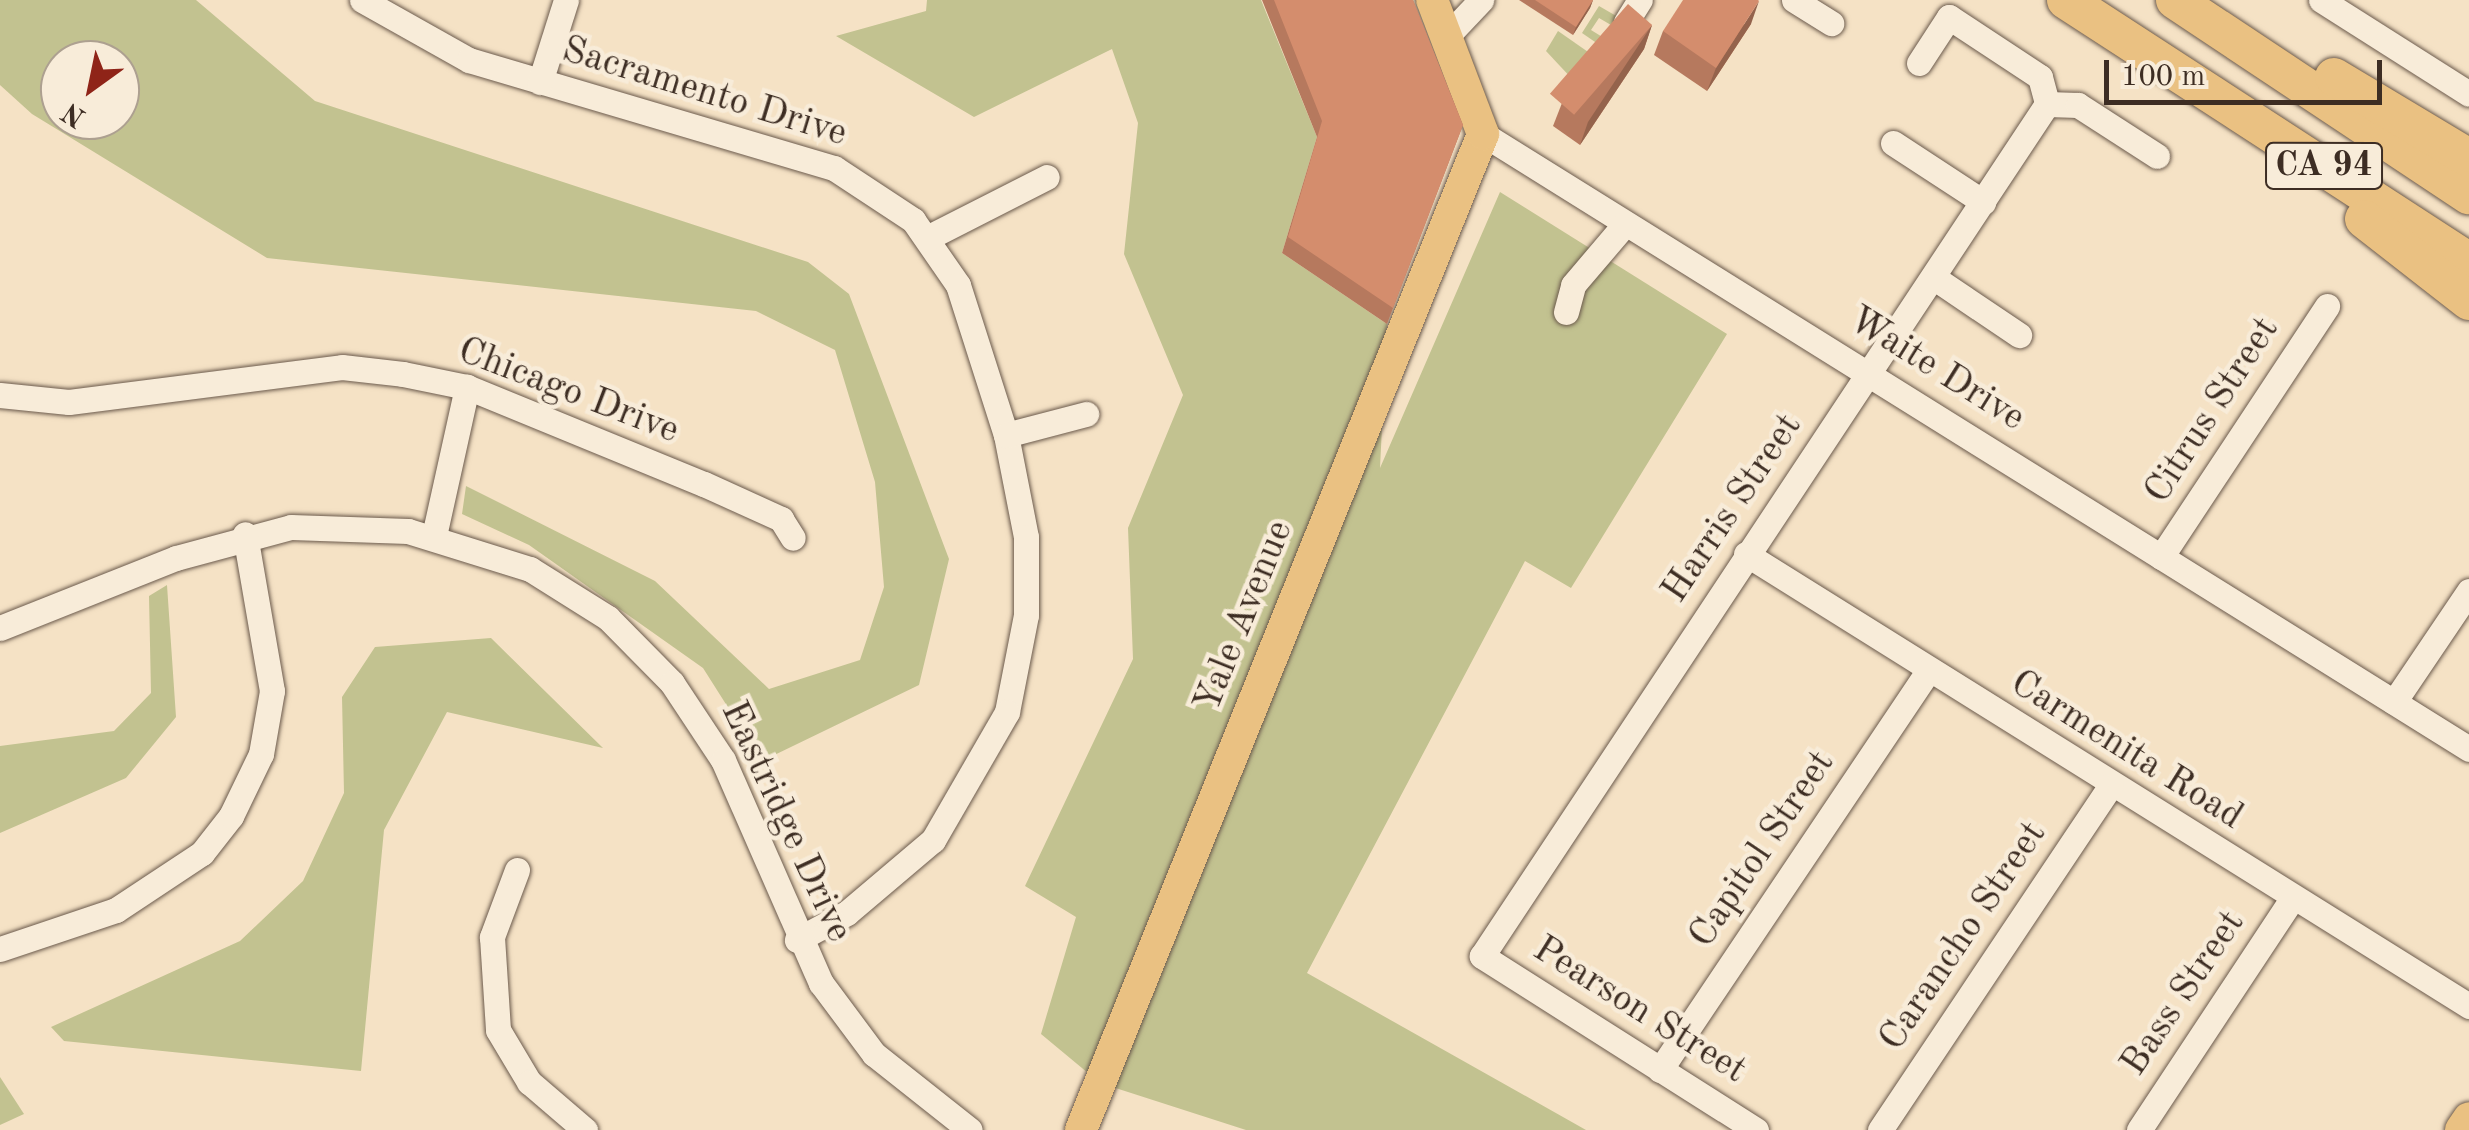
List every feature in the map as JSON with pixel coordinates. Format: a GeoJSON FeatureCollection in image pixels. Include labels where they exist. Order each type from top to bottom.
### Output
{"type":"FeatureCollection","features":[{"type":"Feature","properties":{"kind":"highway","name":"CA 94"},"geometry":{"type":"LineString","coordinates":[[2066,0],[2469,262]]}},
{"type":"Feature","properties":{"kind":"highway","name":"CA 94"},"geometry":{"type":"LineString","coordinates":[[2185,7],[2469,195]]}},
{"type":"Feature","properties":{"kind":"highway"},"geometry":{"type":"LineString","coordinates":[[2185,7],[2322,70],[2469,158]]}},
{"type":"Feature","properties":{"kind":"highway"},"geometry":{"type":"LineString","coordinates":[[2178,70],[2469,301]]}},
{"type":"Feature","properties":{"kind":"main road"},"geometry":{"type":"LineString","coordinates":[[1432,0],[1483,134]]}},
{"type":"Feature","properties":{"kind":"main road","name":"Yale Avenue"},"geometry":{"type":"LineString","coordinates":[[1081,1130],[1483,134]]}},
{"type":"Feature","properties":{"kind":"main road"},"geometry":{"type":"LineString","coordinates":[[2462,1130],[2469,1118]]}},
{"type":"Feature","properties":{"kind":"street","name":"Sacramento Drive"},"geometry":{"type":"LineString","coordinates":[[362,0],[438,46],[540,82],[834,168],[929,237],[976,327],[1006,435],[1029,584],[1008,712],[934,840],[847,912],[797,940]]}},
{"type":"Feature","properties":{"kind":"street"},"geometry":{"type":"LineString","coordinates":[[540,82],[566,0]]}},
{"type":"Feature","properties":{"kind":"street"},"geometry":{"type":"LineString","coordinates":[[1447,36],[1481,0]]}},
{"type":"Feature","properties":{"kind":"street"},"geometry":{"type":"LineString","coordinates":[[1794,0],[1831,23]]}},
{"type":"Feature","properties":{"kind":"street"},"geometry":{"type":"LineString","coordinates":[[2321,0],[2469,94]]}},
{"type":"Feature","properties":{"kind":"street"},"geometry":{"type":"LineString","coordinates":[[1919,64],[1949,17],[2040,77],[2047,104],[2078,106],[2157,156]]}},
{"type":"Feature","properties":{"kind":"street","name":"Harris Street"},"geometry":{"type":"LineString","coordinates":[[1482,956],[2047,104]]}},
{"type":"Feature","properties":{"kind":"street","name":"Waite Drive"},"geometry":{"type":"LineString","coordinates":[[1483,134],[2469,749]]}},
{"type":"Feature","properties":{"kind":"street"},"geometry":{"type":"LineString","coordinates":[[1893,143],[1983,202]]}},
{"type":"Feature","properties":{"kind":"street"},"geometry":{"type":"LineString","coordinates":[[929,237],[1047,177]]}},
{"type":"Feature","properties":{"kind":"street"},"geometry":{"type":"LineString","coordinates":[[1566,312],[1573,285],[1625,224]]}},
{"type":"Feature","properties":{"kind":"street"},"geometry":{"type":"LineString","coordinates":[[1934,276],[2019,335]]}},
{"type":"Feature","properties":{"kind":"street","name":"Citrus Street"},"geometry":{"type":"LineString","coordinates":[[2161,557],[2327,306]]}},
{"type":"Feature","properties":{"kind":"street","name":"Chicago Drive"},"geometry":{"type":"LineString","coordinates":[[0,395],[69,402],[342,368],[467,388],[780,519],[793,538]]}},
{"type":"Feature","properties":{"kind":"street"},"geometry":{"type":"LineString","coordinates":[[434,536],[467,388]]}},
{"type":"Feature","properties":{"kind":"street"},"geometry":{"type":"LineString","coordinates":[[1006,435],[1086,414]]}},
{"type":"Feature","properties":{"kind":"street","name":"Eastridge Drive"},"geometry":{"type":"LineString","coordinates":[[0,628],[245,534],[362,525],[434,536],[557,584],[652,660],[723,760],[797,940],[874,1054],[970,1130]]}},
{"type":"Feature","properties":{"kind":"street"},"geometry":{"type":"LineString","coordinates":[[0,949],[116,910],[202,853],[232,816],[261,754],[272,691],[245,534]]}},
{"type":"Feature","properties":{"kind":"street","name":"Carmenita Road"},"geometry":{"type":"LineString","coordinates":[[1746,554],[2111,786],[2469,1006]]}},
{"type":"Feature","properties":{"kind":"street"},"geometry":{"type":"LineString","coordinates":[[2394,702],[2469,591]]}},
{"type":"Feature","properties":{"kind":"street","name":"Capitol Street"},"geometry":{"type":"LineString","coordinates":[[1660,1070],[1928,671]]}},
{"type":"Feature","properties":{"kind":"street","name":"Carancho Street"},"geometry":{"type":"LineString","coordinates":[[1880,1130],[2111,786]]}},
{"type":"Feature","properties":{"kind":"street"},"geometry":{"type":"LineString","coordinates":[[517,870],[492,938],[498,1030],[528,1082],[585,1130]]}},
{"type":"Feature","properties":{"kind":"street","name":"Bass Street"},"geometry":{"type":"LineString","coordinates":[[2139,1130],[2292,899]]}},
{"type":"Feature","properties":{"kind":"street","name":"Pearson Street"},"geometry":{"type":"LineString","coordinates":[[1482,956],[1756,1130]]}},
{"type":"Feature","properties":{"kind":"green space"},"geometry":{"type":"Polygon","coordinates":[[[0,0],[196,0],[315,101],[808,262],[849,294],[949,559],[919,685],[762,761],[703,668],[529,545],[462,514],[466,486],[655,581],[769,689],[860,660],[884,587],[875,482],[835,350],[756,311],[267,258],[74,140],[140,140],[140,40],[40,40],[40,119],[0,85],[0,0]]]}},
{"type":"Feature","properties":{"kind":"green space"},"geometry":{"type":"Polygon","coordinates":[[[927,0],[1261,0],[1317,137],[1282,253],[1387,324],[1380,468],[1500,192],[1727,334],[1571,588],[1525,561],[1307,973],[1586,1130],[1246,1130],[1100,1083],[1041,1034],[1076,917],[1025,886],[1133,659],[1128,528],[1183,395],[1124,254],[1138,123],[1112,49],[974,117],[836,36],[926,11],[927,0]]]}},
{"type":"Feature","properties":{"kind":"green space"},"geometry":{"type":"Polygon","coordinates":[[[1599,6],[1618,17],[1611,25],[1599,18],[1591,30],[1604,38],[1598,44],[1582,33],[1599,6]]]}},
{"type":"Feature","properties":{"kind":"green space"},"geometry":{"type":"Polygon","coordinates":[[[1558,31],[1591,54],[1574,81],[1546,51],[1558,31]]]}},
{"type":"Feature","properties":{"kind":"green space"},"geometry":{"type":"Polygon","coordinates":[[[167,585],[176,717],[126,778],[0,833],[0,746],[114,731],[151,693],[149,596],[167,585]]]}},
{"type":"Feature","properties":{"kind":"green space"},"geometry":{"type":"Polygon","coordinates":[[[491,638],[603,748],[447,712],[384,830],[361,1071],[64,1041],[51,1027],[240,941],[303,881],[344,793],[342,697],[375,647],[491,638]]]}},
{"type":"Feature","properties":{"kind":"green space"},"geometry":{"type":"Polygon","coordinates":[[[0,1077],[24,1114],[0,1125],[0,1077]]]}},
{"type":"Feature","properties":{"kind":"building"},"geometry":{"type":"Polygon","coordinates":[[[1274,0],[1413,0],[1463,125],[1393,308],[1288,237],[1322,121],[1274,0]]]}},
{"type":"Feature","properties":{"kind":"building"},"geometry":{"type":"Polygon","coordinates":[[[1535,0],[1593,0],[1576,27],[1535,0]]]}},
{"type":"Feature","properties":{"kind":"building"},"geometry":{"type":"Polygon","coordinates":[[[1683,0],[1759,1],[1716,68],[1663,31],[1683,0]]]}},
{"type":"Feature","properties":{"kind":"building"},"geometry":{"type":"Polygon","coordinates":[[[1628,4],[1652,25],[1574,115],[1550,94],[1628,4]]]}}]}
